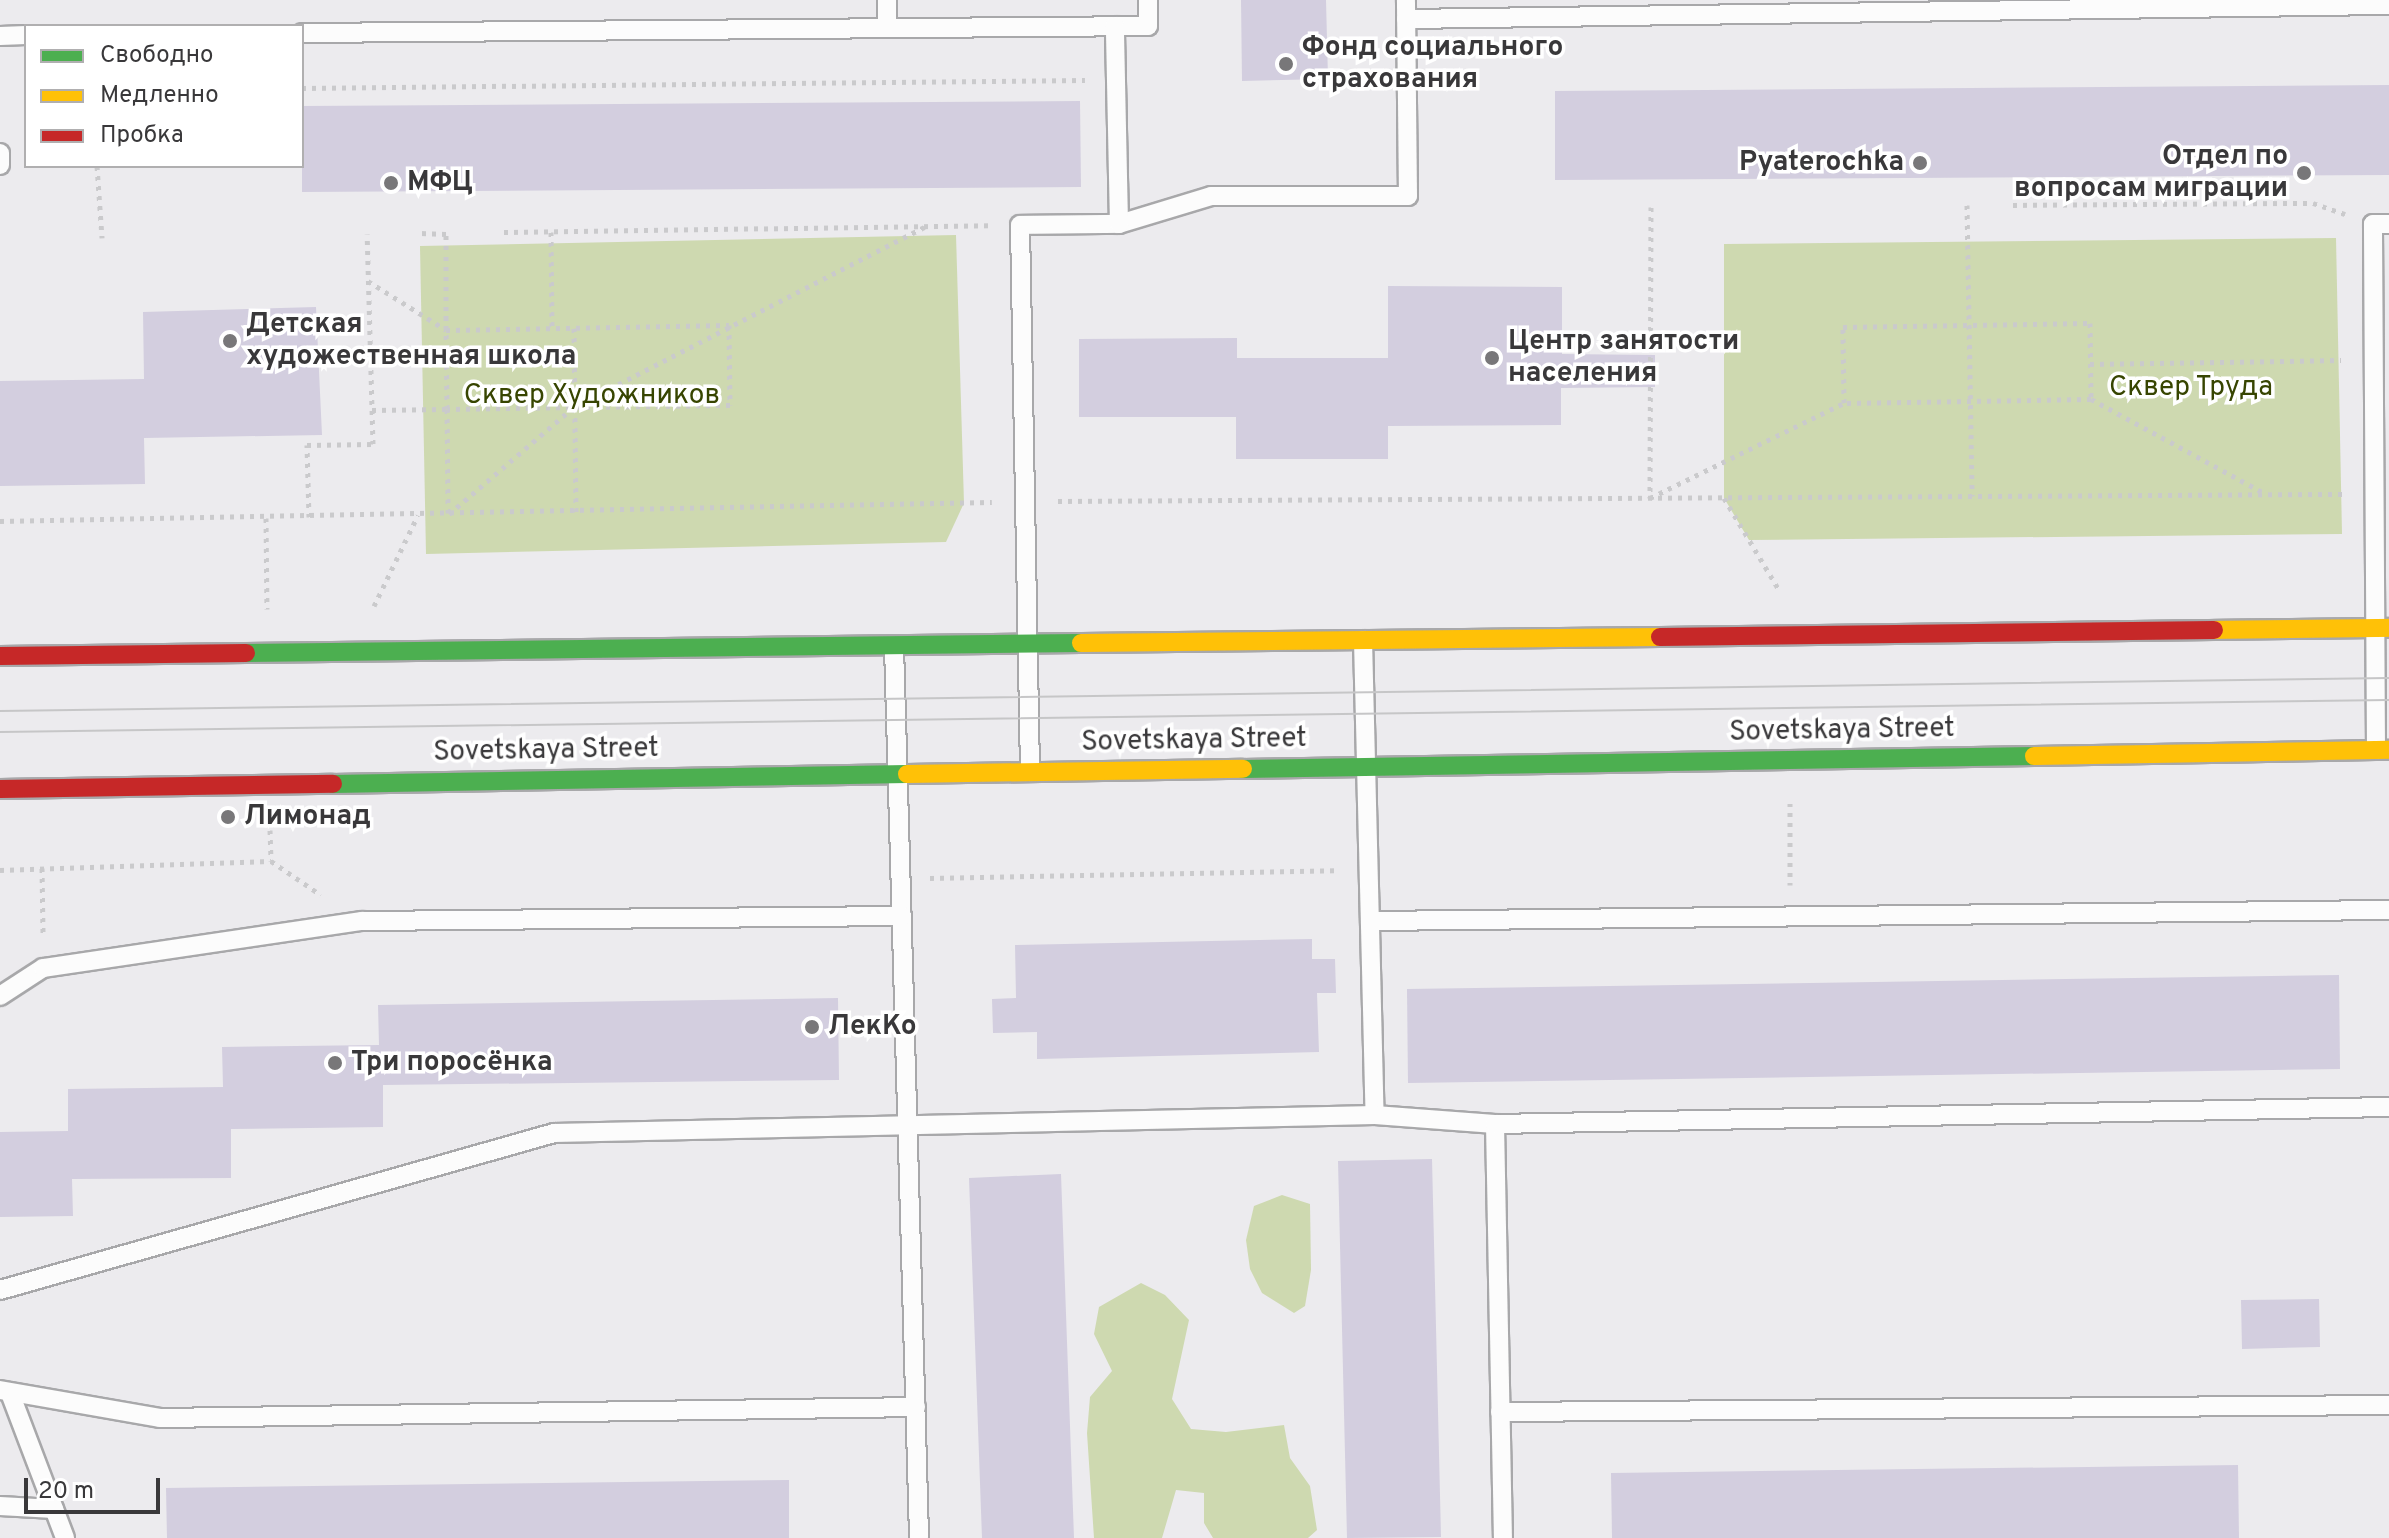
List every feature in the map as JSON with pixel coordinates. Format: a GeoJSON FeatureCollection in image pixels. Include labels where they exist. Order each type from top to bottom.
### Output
{"type":"FeatureCollection","features":[{"type":"Feature","properties":{"kind":"main road"},"geometry":{"type":"LineString","coordinates":[[0,656],[2382,628]]}},
{"type":"Feature","properties":{"kind":"main road","name":"Sovetskaya Street"},"geometry":{"type":"LineString","coordinates":[[0,789],[2382,750]]}},
{"type":"Feature","properties":{"kind":"lane"},"geometry":{"type":"LineString","coordinates":[[887,0],[887,28]]}},
{"type":"Feature","properties":{"kind":"lane"},"geometry":{"type":"LineString","coordinates":[[304,33],[1148,26],[1148,0]]}},
{"type":"Feature","properties":{"kind":"lane"},"geometry":{"type":"LineString","coordinates":[[1030,771],[1020,225],[1119,224],[1211,196],[1408,196],[1406,10],[2286,3],[2389,5]]}},
{"type":"Feature","properties":{"kind":"lane"},"geometry":{"type":"LineString","coordinates":[[1115,26],[1119,224]]}},
{"type":"Feature","properties":{"kind":"lane"},"geometry":{"type":"LineString","coordinates":[[0,36],[24,35]]}},
{"type":"Feature","properties":{"kind":"lane"},"geometry":{"type":"LineString","coordinates":[[0,153],[0,165]]}},
{"type":"Feature","properties":{"kind":"lane"},"geometry":{"type":"LineString","coordinates":[[2382,750],[2382,628],[2374,494],[2373,224],[2389,224]]}},
{"type":"Feature","properties":{"kind":"lane"},"geometry":{"type":"LineString","coordinates":[[1363,640],[1375,1115]]}},
{"type":"Feature","properties":{"kind":"lane"},"geometry":{"type":"LineString","coordinates":[[894,646],[919,1538]]}},
{"type":"Feature","properties":{"kind":"lane"},"geometry":{"type":"LineString","coordinates":[[1371,921],[2389,910]]}},
{"type":"Feature","properties":{"kind":"lane"},"geometry":{"type":"LineString","coordinates":[[0,996],[43,968],[362,921],[902,916]]}},
{"type":"Feature","properties":{"kind":"lane"},"geometry":{"type":"LineString","coordinates":[[0,1290],[554,1133],[1375,1115],[1495,1124],[2389,1107]]}},
{"type":"Feature","properties":{"kind":"lane"},"geometry":{"type":"LineString","coordinates":[[1495,1124],[1503,1538]]}},
{"type":"Feature","properties":{"kind":"lane"},"geometry":{"type":"LineString","coordinates":[[5,1392],[160,1418],[916,1407]]}},
{"type":"Feature","properties":{"kind":"lane"},"geometry":{"type":"LineString","coordinates":[[5,1392],[65,1538]]}},
{"type":"Feature","properties":{"kind":"lane"},"geometry":{"type":"LineString","coordinates":[[1500,1412],[2389,1405]]}},
{"type":"Feature","properties":{"kind":"lane"},"geometry":{"type":"LineString","coordinates":[[0,1506],[54,1509]]}},
{"type":"Feature","properties":{"kind":"path"},"geometry":{"type":"LineString","coordinates":[[304,88],[1116,79]]}},
{"type":"Feature","properties":{"kind":"path"},"geometry":{"type":"LineString","coordinates":[[97,168],[102,238]]}},
{"type":"Feature","properties":{"kind":"path"},"geometry":{"type":"LineString","coordinates":[[2013,205],[2313,203]]}},
{"type":"Feature","properties":{"kind":"path"},"geometry":{"type":"LineString","coordinates":[[1967,205],[1972,496]]}},
{"type":"Feature","properties":{"kind":"path"},"geometry":{"type":"LineString","coordinates":[[1650,498],[1651,207]]}},
{"type":"Feature","properties":{"kind":"path"},"geometry":{"type":"LineString","coordinates":[[504,232],[1020,225]]}},
{"type":"Feature","properties":{"kind":"path"},"geometry":{"type":"LineString","coordinates":[[448,514],[574,407],[924,227]]}},
{"type":"Feature","properties":{"kind":"path"},"geometry":{"type":"LineString","coordinates":[[551,232],[552,329]]}},
{"type":"Feature","properties":{"kind":"path"},"geometry":{"type":"LineString","coordinates":[[420,233],[446,234],[448,514]]}},
{"type":"Feature","properties":{"kind":"path"},"geometry":{"type":"LineString","coordinates":[[309,517],[307,445],[373,444],[367,234]]}},
{"type":"Feature","properties":{"kind":"path"},"geometry":{"type":"LineString","coordinates":[[368,281],[446,330],[729,325]]}},
{"type":"Feature","properties":{"kind":"path"},"geometry":{"type":"LineString","coordinates":[[1844,403],[1843,327],[2090,323],[2091,399]]}},
{"type":"Feature","properties":{"kind":"path"},"geometry":{"type":"LineString","coordinates":[[372,410],[730,405],[729,325]]}},
{"type":"Feature","properties":{"kind":"path"},"geometry":{"type":"LineString","coordinates":[[574,328],[576,512]]}},
{"type":"Feature","properties":{"kind":"path"},"geometry":{"type":"LineString","coordinates":[[2090,364],[2374,360]]}},
{"type":"Feature","properties":{"kind":"path"},"geometry":{"type":"LineString","coordinates":[[1650,498],[1844,403],[2091,399],[2268,494]]}},
{"type":"Feature","properties":{"kind":"path"},"geometry":{"type":"LineString","coordinates":[[0,521],[1025,502],[2374,494]]}},
{"type":"Feature","properties":{"kind":"path"},"geometry":{"type":"LineString","coordinates":[[1724,498],[1780,591]]}},
{"type":"Feature","properties":{"kind":"path"},"geometry":{"type":"LineString","coordinates":[[367,619],[418,515]]}},
{"type":"Feature","properties":{"kind":"path"},"geometry":{"type":"LineString","coordinates":[[266,518],[267,620]]}},
{"type":"Feature","properties":{"kind":"path"},"geometry":{"type":"LineString","coordinates":[[1790,801],[1791,917]]}},
{"type":"Feature","properties":{"kind":"path"},"geometry":{"type":"LineString","coordinates":[[0,870],[271,861]]}},
{"type":"Feature","properties":{"kind":"path"},"geometry":{"type":"LineString","coordinates":[[42,868],[43,968]]}},
{"type":"Feature","properties":{"kind":"path"},"geometry":{"type":"LineString","coordinates":[[901,879],[1369,869]]}},
{"type":"Feature","properties":{"kind":"green space","name":"Сквер Художников"},"geometry":{"type":"Polygon","coordinates":[[[956,235],[964,503],[946,542],[426,554],[420,246],[956,235]]]}},
{"type":"Feature","properties":{"kind":"green space","name":"Сквер Труда"},"geometry":{"type":"Polygon","coordinates":[[[2336,238],[2342,534],[1749,540],[1724,498],[1724,244],[2336,238]]]}},
{"type":"Feature","properties":{"kind":"green space"},"geometry":{"type":"Polygon","coordinates":[[[1282,1195],[1310,1204],[1311,1270],[1305,1306],[1294,1313],[1262,1293],[1250,1269],[1246,1240],[1254,1206],[1282,1195]]]}},
{"type":"Feature","properties":{"kind":"green space"},"geometry":{"type":"Polygon","coordinates":[[[1141,1283],[1165,1295],[1189,1320],[1172,1399],[1191,1429],[1226,1432],[1284,1425],[1290,1458],[1310,1486],[1317,1530],[1308,1538],[1213,1538],[1204,1523],[1204,1493],[1176,1490],[1162,1538],[1094,1538],[1087,1433],[1090,1397],[1112,1371],[1094,1334],[1099,1307],[1141,1283]]]}},
{"type":"Feature","properties":{"kind":"building"},"geometry":{"type":"Polygon","coordinates":[[[1241,0],[1326,0],[1328,79],[1242,81],[1241,0]]]}},
{"type":"Feature","properties":{"kind":"building"},"geometry":{"type":"Polygon","coordinates":[[[2389,85],[2389,175],[1555,180],[1555,91],[2389,85]]]}},
{"type":"Feature","properties":{"kind":"building"},"geometry":{"type":"Polygon","coordinates":[[[1080,101],[1081,187],[302,192],[304,106],[1080,101]]]}},
{"type":"Feature","properties":{"kind":"building"},"geometry":{"type":"Polygon","coordinates":[[[1388,286],[1562,287],[1562,354],[1655,355],[1655,387],[1561,388],[1561,425],[1388,426],[1388,459],[1236,459],[1236,417],[1079,417],[1079,339],[1237,338],[1237,358],[1388,358],[1388,286]]]}},
{"type":"Feature","properties":{"kind":"building"},"geometry":{"type":"Polygon","coordinates":[[[316,307],[322,435],[144,438],[145,484],[0,486],[0,381],[144,379],[143,312],[316,307]]]}},
{"type":"Feature","properties":{"kind":"building"},"geometry":{"type":"Polygon","coordinates":[[[1312,939],[1312,959],[1335,959],[1336,993],[1317,993],[1319,1052],[1037,1059],[1037,1032],[993,1033],[992,999],[1016,998],[1015,945],[1312,939]]]}},
{"type":"Feature","properties":{"kind":"building"},"geometry":{"type":"Polygon","coordinates":[[[2339,975],[2340,1069],[1408,1083],[1407,989],[2339,975]]]}},
{"type":"Feature","properties":{"kind":"building"},"geometry":{"type":"Polygon","coordinates":[[[838,998],[839,1080],[383,1085],[383,1127],[231,1129],[231,1178],[72,1179],[73,1216],[0,1217],[0,1132],[68,1131],[68,1089],[223,1087],[222,1047],[379,1045],[378,1005],[838,998]]]}},
{"type":"Feature","properties":{"kind":"building"},"geometry":{"type":"Polygon","coordinates":[[[1432,1159],[1441,1537],[1347,1538],[1338,1161],[1432,1159]]]}},
{"type":"Feature","properties":{"kind":"building"},"geometry":{"type":"Polygon","coordinates":[[[1061,1174],[1074,1538],[982,1538],[969,1178],[1061,1174]]]}},
{"type":"Feature","properties":{"kind":"building"},"geometry":{"type":"Polygon","coordinates":[[[2319,1299],[2320,1347],[2242,1349],[2241,1300],[2319,1299]]]}},
{"type":"Feature","properties":{"kind":"building"},"geometry":{"type":"Polygon","coordinates":[[[2238,1465],[2239,1538],[1612,1538],[1611,1473],[2238,1465]]]}},
{"type":"Feature","properties":{"kind":"building"},"geometry":{"type":"Polygon","coordinates":[[[789,1480],[789,1538],[167,1538],[166,1488],[789,1480]]]}},
{"type":"Feature","properties":{"kind":"tram line"},"geometry":{"type":"LineString","coordinates":[[0,711],[2389,678]]}},
{"type":"Feature","properties":{"kind":"tram line"},"geometry":{"type":"LineString","coordinates":[[0,732],[2389,700]]}},
{"type":"Feature","properties":{"kind":"traffic: fast"},"geometry":{"type":"LineString","coordinates":[[246,653],[1081,643]]}},
{"type":"Feature","properties":{"kind":"traffic: fast"},"geometry":{"type":"LineString","coordinates":[[1243,769],[2034,756]]}},
{"type":"Feature","properties":{"kind":"traffic: fast"},"geometry":{"type":"LineString","coordinates":[[333,784],[907,774]]}},
{"type":"Feature","properties":{"kind":"traffic: slow"},"geometry":{"type":"LineString","coordinates":[[2214,630],[2389,628]]}},
{"type":"Feature","properties":{"kind":"traffic: slow"},"geometry":{"type":"LineString","coordinates":[[1081,643],[1660,637]]}},
{"type":"Feature","properties":{"kind":"traffic: slow"},"geometry":{"type":"LineString","coordinates":[[2034,756],[2389,750]]}},
{"type":"Feature","properties":{"kind":"traffic: slow"},"geometry":{"type":"LineString","coordinates":[[907,774],[1243,769]]}},
{"type":"Feature","properties":{"kind":"traffic: jam"},"geometry":{"type":"LineString","coordinates":[[1660,637],[2214,630]]}},
{"type":"Feature","properties":{"kind":"traffic: jam"},"geometry":{"type":"LineString","coordinates":[[0,656],[246,653]]}},
{"type":"Feature","properties":{"kind":"traffic: jam"},"geometry":{"type":"LineString","coordinates":[[0,789],[333,784]]}},
{"type":"Feature","properties":{"kind":"place","name":"Фонд социального страхования"},"geometry":{"type":"Point","coordinates":[1286,64]}},
{"type":"Feature","properties":{"kind":"place","name":"Pyaterochka"},"geometry":{"type":"Point","coordinates":[1920,163]}},
{"type":"Feature","properties":{"kind":"place","name":"Отдел по вопросам миграции"},"geometry":{"type":"Point","coordinates":[2304,173]}},
{"type":"Feature","properties":{"kind":"place","name":"МФЦ"},"geometry":{"type":"Point","coordinates":[391,183]}},
{"type":"Feature","properties":{"kind":"place","name":"Детская художественная школа"},"geometry":{"type":"Point","coordinates":[230,341]}},
{"type":"Feature","properties":{"kind":"place","name":"Центр занятости населения"},"geometry":{"type":"Point","coordinates":[1492,358]}},
{"type":"Feature","properties":{"kind":"place","name":"Лимонад"},"geometry":{"type":"Point","coordinates":[228,817]}},
{"type":"Feature","properties":{"kind":"place","name":"ЛекКо"},"geometry":{"type":"Point","coordinates":[812,1027]}},
{"type":"Feature","properties":{"kind":"place","name":"Три поросёнка"},"geometry":{"type":"Point","coordinates":[335,1063]}}]}
